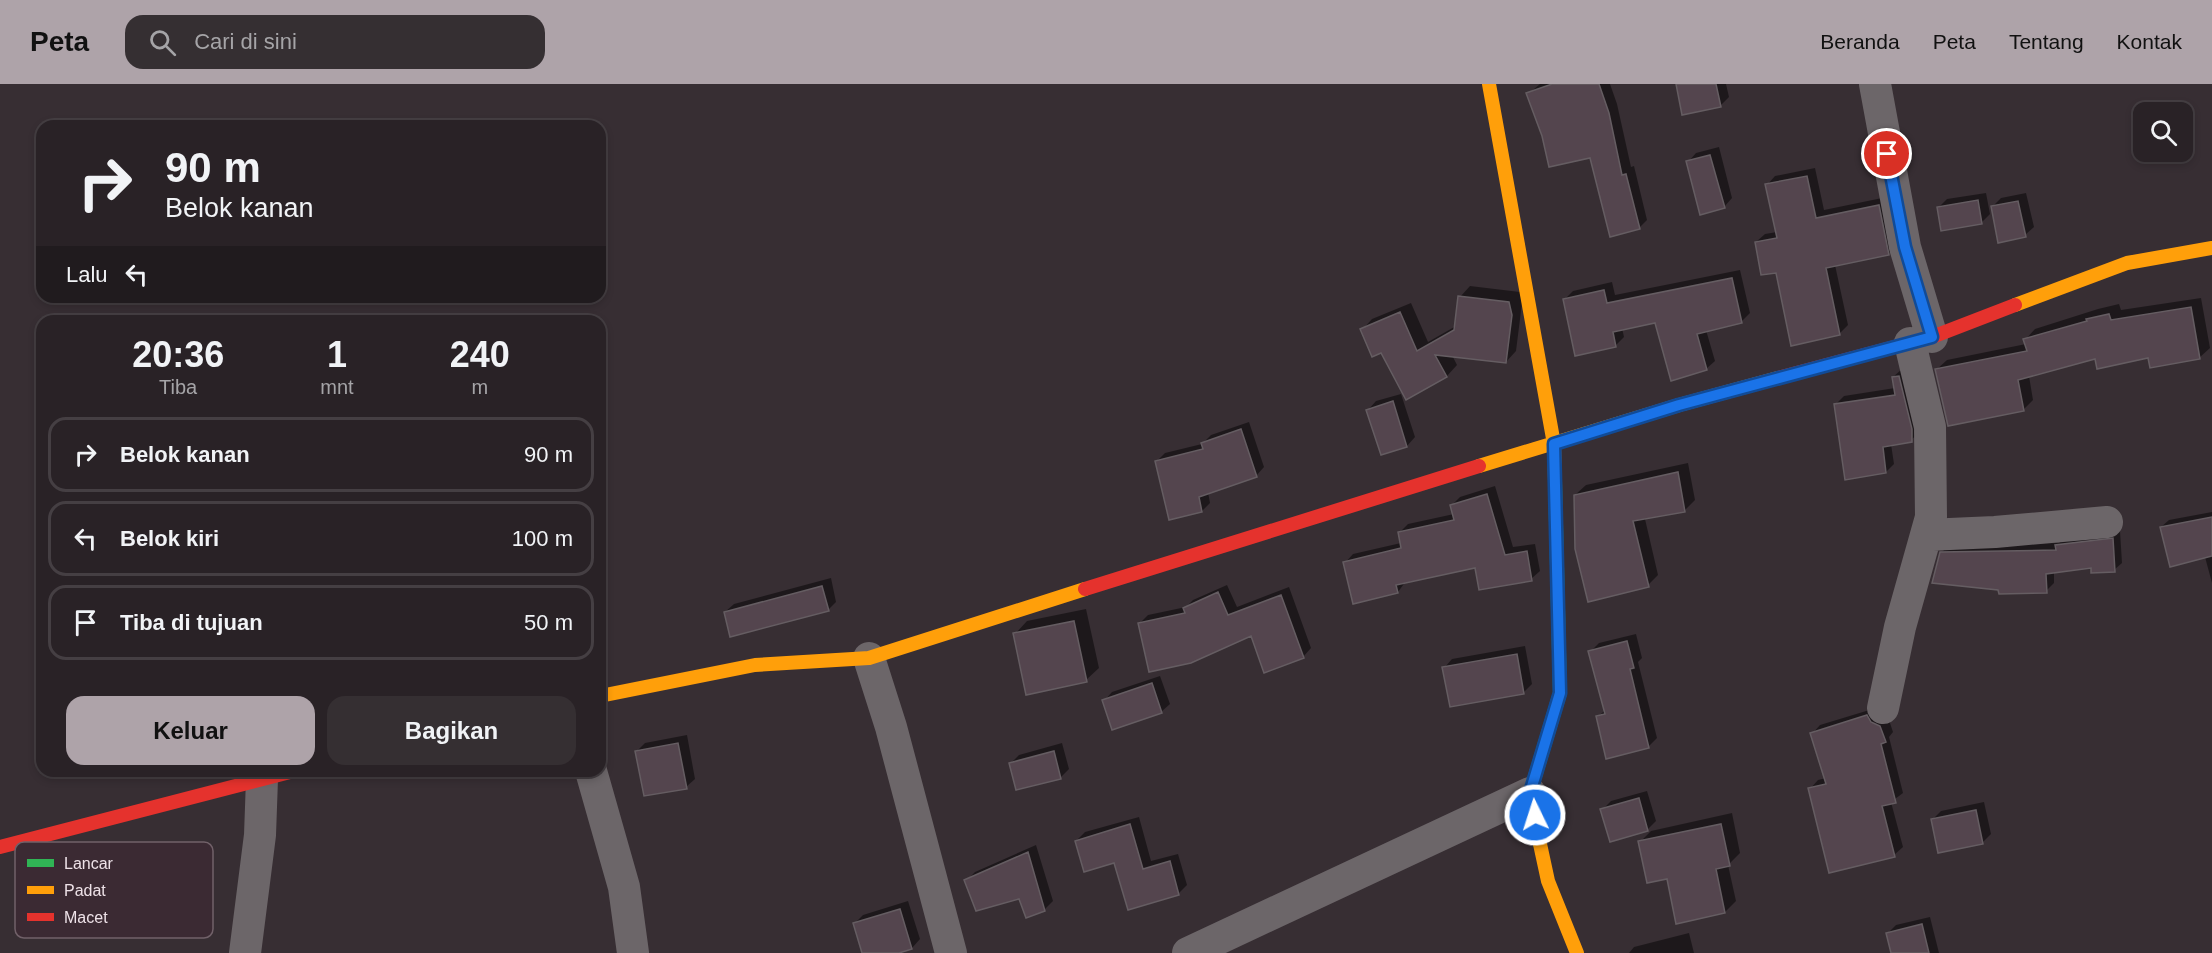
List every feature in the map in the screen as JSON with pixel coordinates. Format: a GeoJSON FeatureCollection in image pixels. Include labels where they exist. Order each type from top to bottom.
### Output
{"type":"FeatureCollection","features":[{"type":"Feature","properties":{"kind":"street"},"geometry":{"type":"LineString","coordinates":[[1489,84],[1554,444],[1560,693],[1530,793],[1548,881],[1576,953]]}},
{"type":"Feature","properties":{"kind":"street"},"geometry":{"type":"LineString","coordinates":[[1875,84],[1921,340],[1930,427],[1931,516],[1900,627],[1883,708]]}},
{"type":"Feature","properties":{"kind":"street"},"geometry":{"type":"LineString","coordinates":[[606,695],[755,665],[869,658],[1306,519],[1679,405],[1921,340],[2127,263],[2212,248]]}},
{"type":"Feature","properties":{"kind":"street"},"geometry":{"type":"LineString","coordinates":[[1927,535],[1995,532],[2107,522]]}},
{"type":"Feature","properties":{"kind":"street"},"geometry":{"type":"LineString","coordinates":[[869,658],[891,727],[951,953]]}},
{"type":"Feature","properties":{"kind":"street"},"geometry":{"type":"LineString","coordinates":[[19,842],[270,777]]}},
{"type":"Feature","properties":{"kind":"street"},"geometry":{"type":"LineString","coordinates":[[593,777],[624,887],[633,953]]}},
{"type":"Feature","properties":{"kind":"street"},"geometry":{"type":"LineString","coordinates":[[245,953],[260,835],[262,779]]}},
{"type":"Feature","properties":{"kind":"street"},"geometry":{"type":"LineString","coordinates":[[1188,953],[1530,793]]}},
{"type":"Feature","properties":{"kind":"street"},"geometry":{"type":"LineString","coordinates":[[0,847],[15,843]]}},
{"type":"Feature","properties":{"kind":"building"},"geometry":{"type":"Polygon","coordinates":[[[1552,84],[1599,84],[1609,113],[1622,175],[1626,174],[1640,229],[1610,237],[1590,158],[1549,167],[1542,136],[1526,93],[1552,84]]]}},
{"type":"Feature","properties":{"kind":"building"},"geometry":{"type":"Polygon","coordinates":[[[1676,84],[1716,84],[1721,107],[1682,115],[1676,84]]]}},
{"type":"Feature","properties":{"kind":"building"},"geometry":{"type":"Polygon","coordinates":[[[1710,155],[1725,208],[1700,215],[1686,161],[1710,155]]]}},
{"type":"Feature","properties":{"kind":"building"},"geometry":{"type":"Polygon","coordinates":[[[1807,176],[1816,218],[1879,205],[1889,255],[1826,268],[1840,335],[1791,346],[1776,273],[1761,275],[1755,242],[1777,238],[1765,184],[1807,176]]]}},
{"type":"Feature","properties":{"kind":"building"},"geometry":{"type":"Polygon","coordinates":[[[1978,200],[1982,224],[1941,231],[1937,207],[1978,200]]]}},
{"type":"Feature","properties":{"kind":"building"},"geometry":{"type":"Polygon","coordinates":[[[2018,201],[2026,237],[1998,243],[1991,206],[2018,201]]]}},
{"type":"Feature","properties":{"kind":"building"},"geometry":{"type":"Polygon","coordinates":[[[1732,278],[1742,323],[1697,334],[1707,370],[1671,381],[1655,323],[1613,332],[1616,347],[1575,356],[1563,299],[1604,290],[1607,303],[1732,278]]]}},
{"type":"Feature","properties":{"kind":"building"},"geometry":{"type":"Polygon","coordinates":[[[1458,296],[1509,302],[1512,315],[1506,363],[1435,355],[1447,377],[1406,400],[1381,353],[1372,357],[1360,329],[1400,312],[1417,351],[1454,330],[1458,296]]]}},
{"type":"Feature","properties":{"kind":"building"},"geometry":{"type":"Polygon","coordinates":[[[2191,307],[2200,359],[2150,368],[2148,358],[2097,369],[2095,359],[2018,380],[2024,411],[1948,426],[1935,369],[2027,351],[2023,339],[2087,321],[2086,319],[2109,314],[2111,320],[2191,307]]]}},
{"type":"Feature","properties":{"kind":"building"},"geometry":{"type":"Polygon","coordinates":[[[1899,376],[1912,429],[1912,442],[1883,447],[1886,473],[1845,480],[1834,404],[1895,395],[1892,377],[1899,376]]]}},
{"type":"Feature","properties":{"kind":"building"},"geometry":{"type":"Polygon","coordinates":[[[1393,401],[1407,447],[1381,455],[1366,410],[1393,401]]]}},
{"type":"Feature","properties":{"kind":"building"},"geometry":{"type":"Polygon","coordinates":[[[1241,429],[1257,477],[1199,497],[1202,512],[1169,520],[1155,461],[1203,449],[1201,443],[1241,429]]]}},
{"type":"Feature","properties":{"kind":"building"},"geometry":{"type":"Polygon","coordinates":[[[1678,472],[1685,512],[1633,521],[1649,587],[1588,602],[1575,549],[1574,495],[1678,472]]]}},
{"type":"Feature","properties":{"kind":"building"},"geometry":{"type":"Polygon","coordinates":[[[1487,494],[1505,555],[1527,551],[1532,581],[1479,590],[1475,568],[1396,585],[1398,593],[1353,604],[1343,562],[1401,548],[1398,532],[1454,520],[1450,505],[1487,494]]]}},
{"type":"Feature","properties":{"kind":"building"},"geometry":{"type":"Polygon","coordinates":[[[2212,517],[2212,556],[2170,567],[2160,527],[2212,517]]]}},
{"type":"Feature","properties":{"kind":"building"},"geometry":{"type":"Polygon","coordinates":[[[2113,538],[2115,572],[2091,573],[2091,568],[2046,574],[2047,593],[1999,594],[1998,590],[1932,583],[1940,552],[2056,550],[2055,545],[2113,538]]]}},
{"type":"Feature","properties":{"kind":"building"},"geometry":{"type":"Polygon","coordinates":[[[822,586],[829,611],[730,637],[724,612],[822,586]]]}},
{"type":"Feature","properties":{"kind":"building"},"geometry":{"type":"Polygon","coordinates":[[[1218,592],[1228,615],[1281,595],[1304,658],[1264,673],[1251,636],[1191,663],[1149,672],[1138,623],[1185,613],[1183,608],[1218,592]]]}},
{"type":"Feature","properties":{"kind":"building"},"geometry":{"type":"Polygon","coordinates":[[[1074,621],[1087,682],[1026,695],[1013,633],[1074,621]]]}},
{"type":"Feature","properties":{"kind":"building"},"geometry":{"type":"Polygon","coordinates":[[[1627,641],[1634,668],[1630,669],[1649,748],[1606,759],[1596,716],[1605,714],[1588,651],[1627,641]]]}},
{"type":"Feature","properties":{"kind":"building"},"geometry":{"type":"Polygon","coordinates":[[[1517,654],[1524,694],[1450,707],[1442,667],[1517,654]]]}},
{"type":"Feature","properties":{"kind":"building"},"geometry":{"type":"Polygon","coordinates":[[[1152,683],[1162,713],[1112,730],[1102,700],[1152,683]]]}},
{"type":"Feature","properties":{"kind":"building"},"geometry":{"type":"Polygon","coordinates":[[[1867,715],[1871,722],[1880,726],[1886,742],[1881,744],[1896,803],[1882,806],[1895,857],[1829,873],[1808,788],[1826,784],[1810,733],[1867,715]]]}},
{"type":"Feature","properties":{"kind":"building"},"geometry":{"type":"Polygon","coordinates":[[[678,743],[687,789],[644,796],[635,751],[678,743]]]}},
{"type":"Feature","properties":{"kind":"building"},"geometry":{"type":"Polygon","coordinates":[[[1054,751],[1061,779],[1016,790],[1009,763],[1054,751]]]}},
{"type":"Feature","properties":{"kind":"building"},"geometry":{"type":"Polygon","coordinates":[[[1639,798],[1648,831],[1610,842],[1600,809],[1639,798]]]}},
{"type":"Feature","properties":{"kind":"building"},"geometry":{"type":"Polygon","coordinates":[[[1976,810],[1983,844],[1938,853],[1931,819],[1976,810]]]}},
{"type":"Feature","properties":{"kind":"building"},"geometry":{"type":"Polygon","coordinates":[[[1130,824],[1143,869],[1170,861],[1179,895],[1128,910],[1114,863],[1084,872],[1075,841],[1130,824]]]}},
{"type":"Feature","properties":{"kind":"building"},"geometry":{"type":"Polygon","coordinates":[[[1721,824],[1730,866],[1716,869],[1725,913],[1676,924],[1667,879],[1647,883],[1638,841],[1721,824]]]}},
{"type":"Feature","properties":{"kind":"building"},"geometry":{"type":"Polygon","coordinates":[[[1028,852],[1045,911],[1026,918],[1019,899],[976,911],[964,880],[1028,852]]]}},
{"type":"Feature","properties":{"kind":"building"},"geometry":{"type":"Polygon","coordinates":[[[900,909],[912,949],[899,953],[862,953],[853,923],[900,909]]]}},
{"type":"Feature","properties":{"kind":"building"},"geometry":{"type":"Polygon","coordinates":[[[1922,924],[1929,953],[1891,953],[1886,933],[1922,924]]]}},
{"type":"Feature","properties":{"kind":"traffic: fast"},"geometry":{"type":"LineString","coordinates":[[1540,844],[1530,793],[1560,693],[1555,481]]}},
{"type":"Feature","properties":{"kind":"traffic: slow"},"geometry":{"type":"LineString","coordinates":[[1489,84],[1554,444],[1555,481]]}},
{"type":"Feature","properties":{"kind":"traffic: slow"},"geometry":{"type":"LineString","coordinates":[[2015,305],[2127,263],[2212,248]]}},
{"type":"Feature","properties":{"kind":"traffic: slow"},"geometry":{"type":"LineString","coordinates":[[1479,466],[1679,405],[1778,378]]}},
{"type":"Feature","properties":{"kind":"traffic: slow"},"geometry":{"type":"LineString","coordinates":[[606,695],[755,665],[869,658],[1085,589]]}},
{"type":"Feature","properties":{"kind":"traffic: slow"},"geometry":{"type":"LineString","coordinates":[[1540,844],[1548,881],[1577,953]]}},
{"type":"Feature","properties":{"kind":"traffic: jam"},"geometry":{"type":"LineString","coordinates":[[1778,378],[1932,337],[2015,305]]}},
{"type":"Feature","properties":{"kind":"traffic: jam"},"geometry":{"type":"LineString","coordinates":[[1085,589],[1479,466]]}},
{"type":"Feature","properties":{"kind":"traffic: jam"},"geometry":{"type":"LineString","coordinates":[[19,842],[271,777]]}},
{"type":"Feature","properties":{"kind":"traffic: jam"},"geometry":{"type":"LineString","coordinates":[[0,847],[15,843]]}},
{"type":"Feature","properties":{"kind":"route"},"geometry":{"type":"LineString","coordinates":[[1535,815],[1530,793],[1560,693],[1554,444],[1679,405],[1932,337],[1905,247],[1887,154]]}}]}
